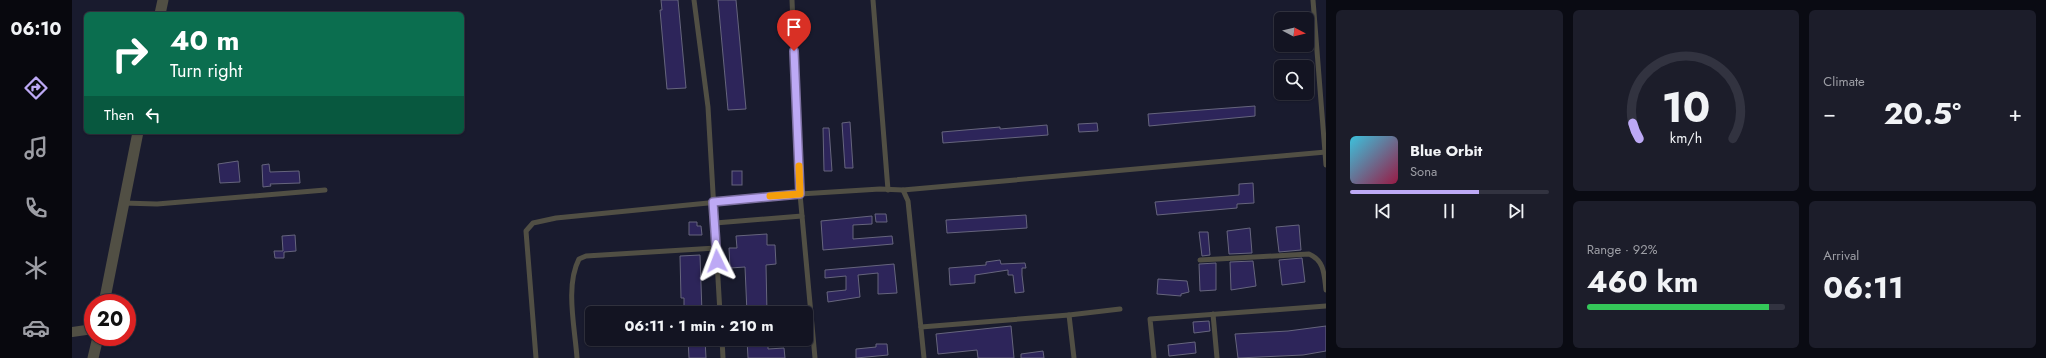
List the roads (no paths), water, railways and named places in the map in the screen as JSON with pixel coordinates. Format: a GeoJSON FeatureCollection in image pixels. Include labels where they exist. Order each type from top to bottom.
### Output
{"type":"FeatureCollection","features":[{"type":"Feature","properties":{"kind":"street"},"geometry":{"type":"LineString","coordinates":[[160,12],[163,0]]}},
{"type":"Feature","properties":{"kind":"street"},"geometry":{"type":"LineString","coordinates":[[106,294],[138,134]]}},
{"type":"Feature","properties":{"kind":"street"},"geometry":{"type":"LineString","coordinates":[[72,332],[84,330]]}},
{"type":"Feature","properties":{"kind":"street"},"geometry":{"type":"LineString","coordinates":[[93,358],[96,346]]}},
{"type":"Feature","properties":{"kind":"lane"},"geometry":{"type":"LineString","coordinates":[[694,0],[708,106],[720,306]]}},
{"type":"Feature","properties":{"kind":"lane"},"geometry":{"type":"LineString","coordinates":[[792,0],[800,194],[815,358]]}},
{"type":"Feature","properties":{"kind":"lane"},"geometry":{"type":"LineString","coordinates":[[873,0],[888,190]]}},
{"type":"Feature","properties":{"kind":"lane"},"geometry":{"type":"LineString","coordinates":[[1313,0],[1326,165]]}},
{"type":"Feature","properties":{"kind":"lane"},"geometry":{"type":"LineString","coordinates":[[536,358],[526,237],[526,231],[532,223],[556,218],[800,194],[903,190],[1325,152]]}},
{"type":"Feature","properties":{"kind":"lane"},"geometry":{"type":"LineString","coordinates":[[123,203],[170,204],[325,190]]}},
{"type":"Feature","properties":{"kind":"lane"},"geometry":{"type":"LineString","coordinates":[[903,190],[908,201],[924,358]]}},
{"type":"Feature","properties":{"kind":"lane"},"geometry":{"type":"LineString","coordinates":[[715,223],[802,216]]}},
{"type":"Feature","properties":{"kind":"lane"},"geometry":{"type":"LineString","coordinates":[[577,358],[571,286],[575,266],[579,258],[586,256],[716,248]]}},
{"type":"Feature","properties":{"kind":"lane"},"geometry":{"type":"LineString","coordinates":[[1200,260],[1309,254],[1319,259],[1323,265],[1326,290]]}},
{"type":"Feature","properties":{"kind":"lane"},"geometry":{"type":"LineString","coordinates":[[1154,358],[1150,319],[1326,306]]}},
{"type":"Feature","properties":{"kind":"lane"},"geometry":{"type":"LineString","coordinates":[[921,328],[1120,309]]}},
{"type":"Feature","properties":{"kind":"lane"},"geometry":{"type":"LineString","coordinates":[[1213,314],[1218,358]]}},
{"type":"Feature","properties":{"kind":"lane"},"geometry":{"type":"LineString","coordinates":[[1069,315],[1074,358]]}},
{"type":"Feature","properties":{"kind":"lane"},"geometry":{"type":"LineString","coordinates":[[722,346],[723,358]]}}]}
